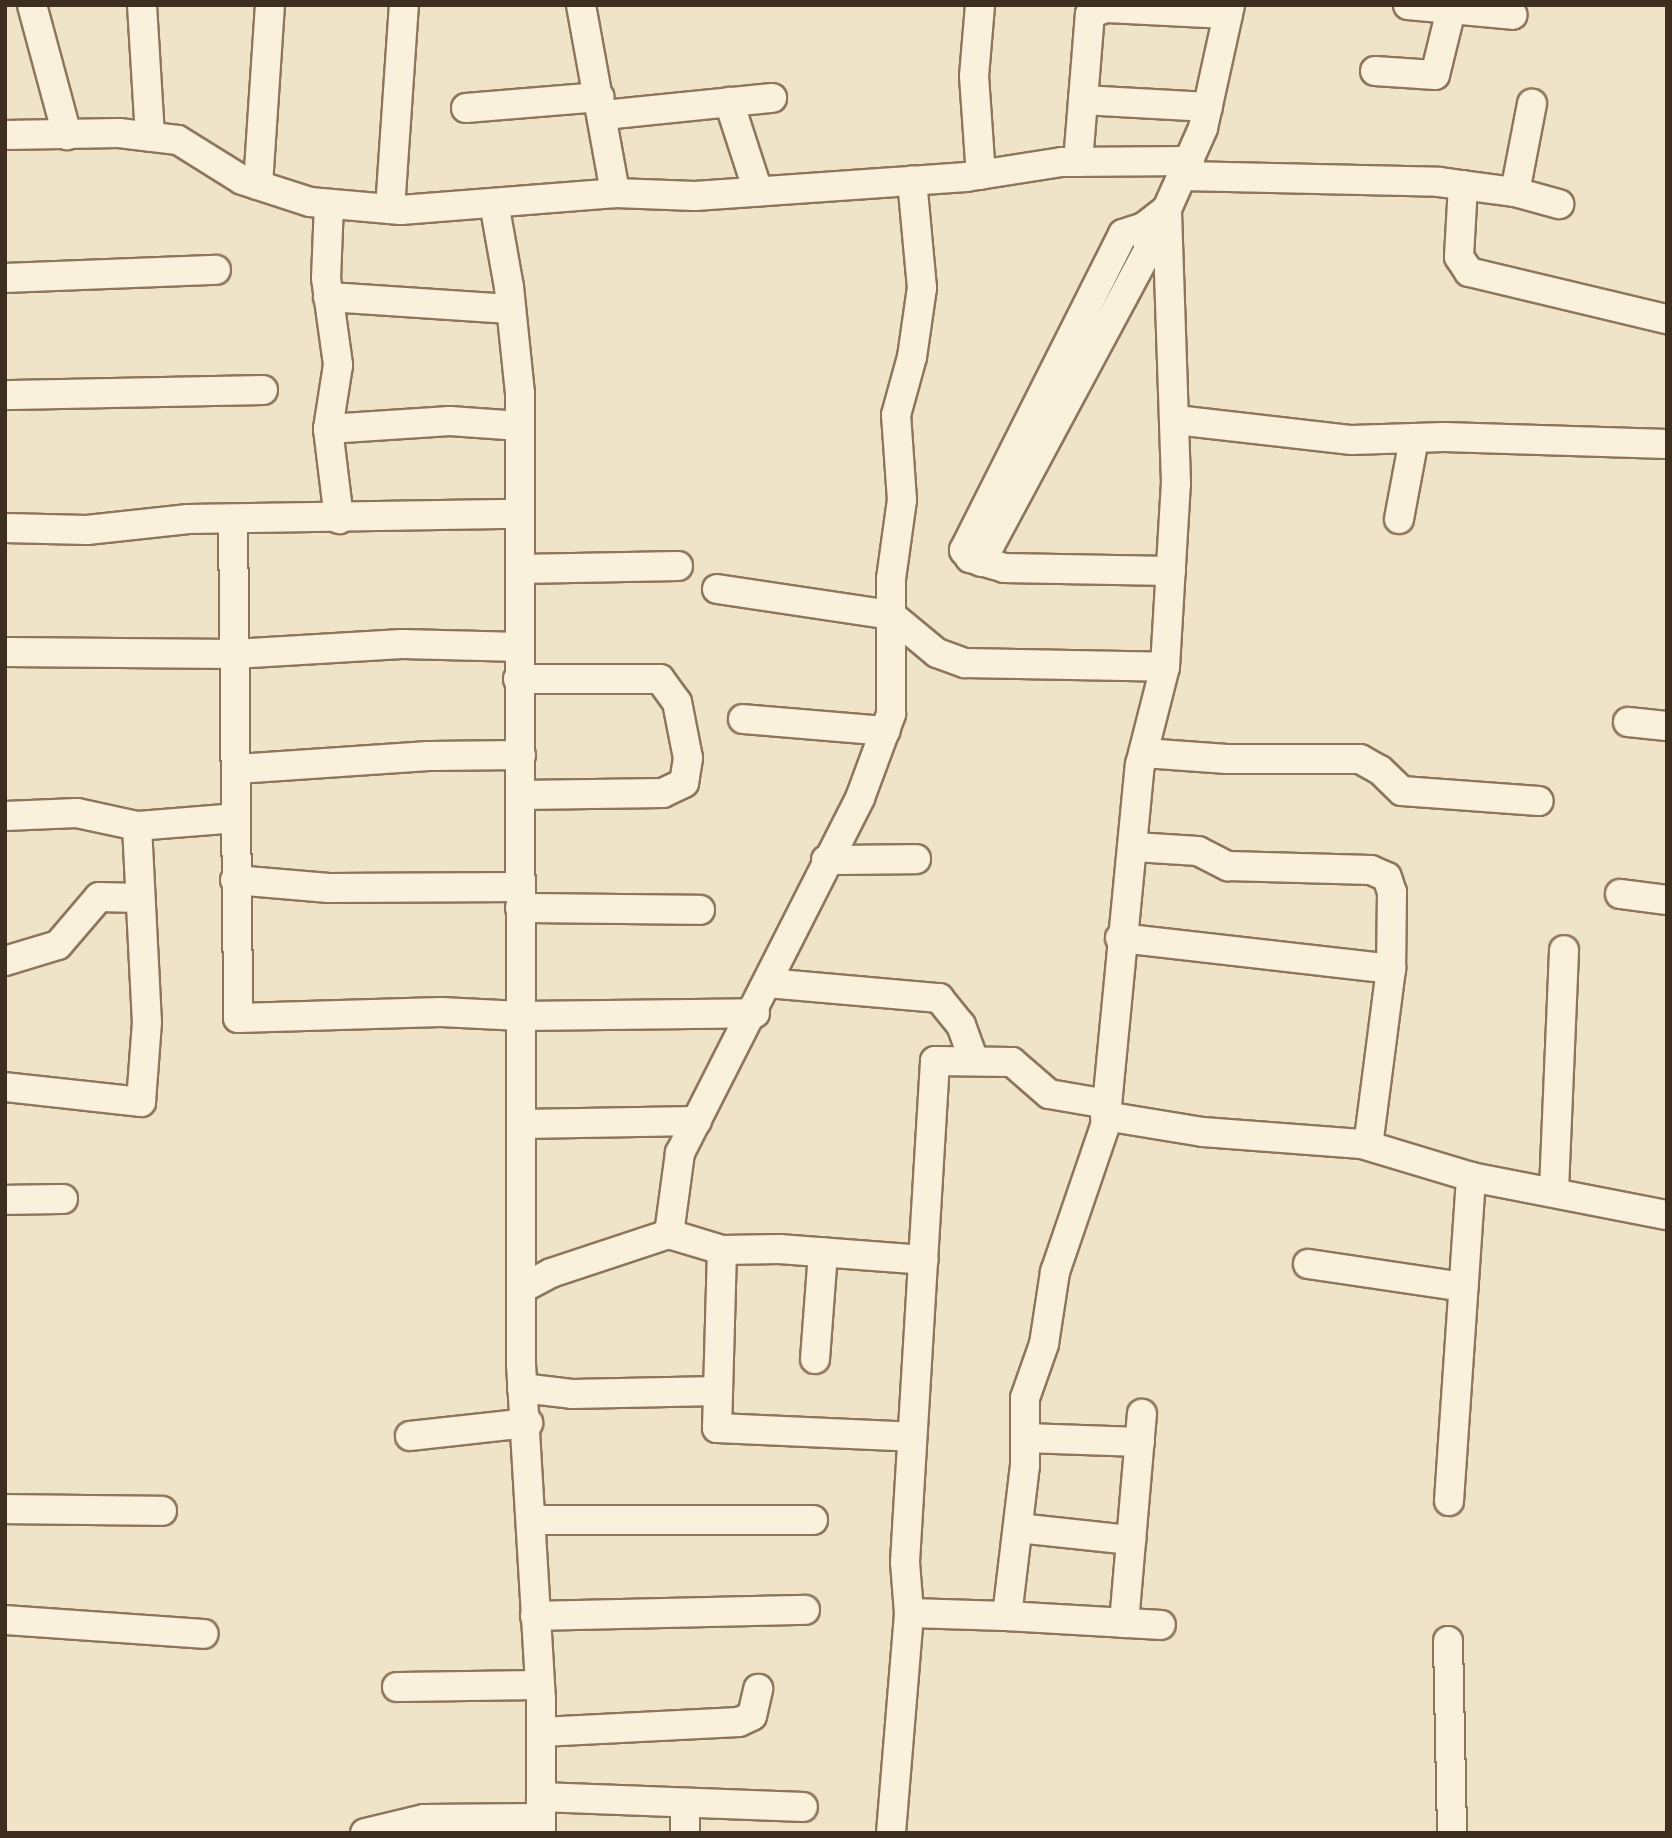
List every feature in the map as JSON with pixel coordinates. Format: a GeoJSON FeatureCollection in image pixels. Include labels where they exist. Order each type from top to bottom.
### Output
{"type":"FeatureCollection","features":[{"type":"Feature","properties":{"kind":"street"},"geometry":{"type":"LineString","coordinates":[[32,5],[67,135]]}},
{"type":"Feature","properties":{"kind":"street"},"geometry":{"type":"LineString","coordinates":[[142,5],[150,137]]}},
{"type":"Feature","properties":{"kind":"street"},"geometry":{"type":"LineString","coordinates":[[258,185],[270,5]]}},
{"type":"Feature","properties":{"kind":"street"},"geometry":{"type":"LineString","coordinates":[[390,209],[404,5]]}},
{"type":"Feature","properties":{"kind":"street"},"geometry":{"type":"LineString","coordinates":[[581,5],[602,106],[615,193]]}},
{"type":"Feature","properties":{"kind":"street"},"geometry":{"type":"LineString","coordinates":[[980,5],[974,76],[981,175]]}},
{"type":"Feature","properties":{"kind":"street"},"geometry":{"type":"LineString","coordinates":[[1408,5],[1513,15]]}},
{"type":"Feature","properties":{"kind":"street"},"geometry":{"type":"LineString","coordinates":[[1079,162],[1087,19],[1094,10],[1229,10],[1208,107],[1186,168],[1167,209],[1144,227],[1149,249],[1056,395],[973,553],[1004,568],[1171,571]]}},
{"type":"Feature","properties":{"kind":"street"},"geometry":{"type":"LineString","coordinates":[[1375,71],[1435,75],[1451,10]]}},
{"type":"Feature","properties":{"kind":"street"},"geometry":{"type":"LineString","coordinates":[[466,108],[729,102],[772,98]]}},
{"type":"Feature","properties":{"kind":"street"},"geometry":{"type":"LineString","coordinates":[[1083,100],[1208,107]]}},
{"type":"Feature","properties":{"kind":"street"},"geometry":{"type":"LineString","coordinates":[[729,102],[758,191]]}},
{"type":"Feature","properties":{"kind":"street"},"geometry":{"type":"LineString","coordinates":[[1516,192],[1532,104]]}},
{"type":"Feature","properties":{"kind":"street"},"geometry":{"type":"LineString","coordinates":[[5,135],[150,137],[178,140],[258,185],[329,204],[390,209],[615,193],[695,196],[981,175],[1079,162],[1462,185],[1516,192],[1559,204]]}},
{"type":"Feature","properties":{"kind":"street"},"geometry":{"type":"LineString","coordinates":[[668,1234],[680,1153],[755,1013],[826,860],[860,798],[891,714],[891,579],[902,500],[896,415],[912,357],[922,288],[912,180]]}},
{"type":"Feature","properties":{"kind":"street"},"geometry":{"type":"LineString","coordinates":[[1462,185],[1460,257],[1469,272],[1667,318]]}},
{"type":"Feature","properties":{"kind":"street"},"geometry":{"type":"LineString","coordinates":[[494,203],[512,309],[520,426],[521,569],[518,679],[521,755],[522,1388],[528,1423],[540,1685],[541,1816]]}},
{"type":"Feature","properties":{"kind":"street"},"geometry":{"type":"LineString","coordinates":[[329,204],[328,297],[338,365],[328,429],[339,519]]}},
{"type":"Feature","properties":{"kind":"street"},"geometry":{"type":"LineString","coordinates":[[1007,1616],[1018,1528],[1025,1438],[1025,1398],[1044,1344],[1055,1272],[1106,1110],[1120,938],[1135,847],[1144,753],[1165,667],[1176,421],[1167,209]]}},
{"type":"Feature","properties":{"kind":"street"},"geometry":{"type":"LineString","coordinates":[[5,278],[216,270]]}},
{"type":"Feature","properties":{"kind":"street"},"geometry":{"type":"LineString","coordinates":[[328,297],[393,297],[512,309]]}},
{"type":"Feature","properties":{"kind":"street"},"geometry":{"type":"LineString","coordinates":[[5,395],[263,390]]}},
{"type":"Feature","properties":{"kind":"street"},"geometry":{"type":"LineString","coordinates":[[328,429],[450,421],[520,426]]}},
{"type":"Feature","properties":{"kind":"street"},"geometry":{"type":"LineString","coordinates":[[1176,421],[1352,440],[1667,444]]}},
{"type":"Feature","properties":{"kind":"street"},"geometry":{"type":"LineString","coordinates":[[1398,519],[1414,439]]}},
{"type":"Feature","properties":{"kind":"street"},"geometry":{"type":"LineString","coordinates":[[5,528],[87,530],[188,519],[339,519],[519,514]]}},
{"type":"Feature","properties":{"kind":"street"},"geometry":{"type":"LineString","coordinates":[[233,520],[232,702],[237,769],[235,880],[238,1018],[441,1012],[520,1016],[755,1013]]}},
{"type":"Feature","properties":{"kind":"street"},"geometry":{"type":"LineString","coordinates":[[521,569],[678,566]]}},
{"type":"Feature","properties":{"kind":"street"},"geometry":{"type":"LineString","coordinates":[[717,589],[891,615],[937,653],[965,663],[1165,667]]}},
{"type":"Feature","properties":{"kind":"street"},"geometry":{"type":"LineString","coordinates":[[5,653],[234,654],[402,644],[519,647]]}},
{"type":"Feature","properties":{"kind":"street"},"geometry":{"type":"LineString","coordinates":[[518,679],[660,679],[677,702],[688,758],[684,783],[663,793],[521,795]]}},
{"type":"Feature","properties":{"kind":"street"},"geometry":{"type":"LineString","coordinates":[[743,719],[885,730]]}},
{"type":"Feature","properties":{"kind":"street"},"geometry":{"type":"LineString","coordinates":[[1628,722],[1667,726]]}},
{"type":"Feature","properties":{"kind":"street"},"geometry":{"type":"LineString","coordinates":[[1144,753],[1227,759],[1360,759],[1380,770],[1402,791],[1539,801]]}},
{"type":"Feature","properties":{"kind":"street"},"geometry":{"type":"LineString","coordinates":[[237,769],[429,756],[521,755]]}},
{"type":"Feature","properties":{"kind":"street"},"geometry":{"type":"LineString","coordinates":[[5,816],[77,813],[137,827],[236,818]]}},
{"type":"Feature","properties":{"kind":"street"},"geometry":{"type":"LineString","coordinates":[[5,1087],[141,1102],[146,1022],[137,827]]}},
{"type":"Feature","properties":{"kind":"street"},"geometry":{"type":"LineString","coordinates":[[1135,847],[1198,851],[1228,866],[1380,872],[1392,892],[1391,969],[1368,1146]]}},
{"type":"Feature","properties":{"kind":"street"},"geometry":{"type":"LineString","coordinates":[[826,860],[916,859]]}},
{"type":"Feature","properties":{"kind":"street"},"geometry":{"type":"LineString","coordinates":[[235,880],[700,910]]}},
{"type":"Feature","properties":{"kind":"street"},"geometry":{"type":"LineString","coordinates":[[1620,894],[1667,900]]}},
{"type":"Feature","properties":{"kind":"street"},"geometry":{"type":"LineString","coordinates":[[5,961],[58,945],[99,897],[139,898]]}},
{"type":"Feature","properties":{"kind":"street"},"geometry":{"type":"LineString","coordinates":[[1120,938],[1391,969]]}},
{"type":"Feature","properties":{"kind":"street"},"geometry":{"type":"LineString","coordinates":[[1554,1190],[1564,950]]}},
{"type":"Feature","properties":{"kind":"street"},"geometry":{"type":"LineString","coordinates":[[768,983],[939,998],[961,1026],[974,1061]]}},
{"type":"Feature","properties":{"kind":"street"},"geometry":{"type":"LineString","coordinates":[[891,1833],[909,1613],[905,1562],[935,1060],[1012,1062],[1049,1094],[1203,1132],[1312,1137],[1368,1146],[1471,1177],[1554,1190],[1667,1215]]}},
{"type":"Feature","properties":{"kind":"street"},"geometry":{"type":"LineString","coordinates":[[522,1124],[697,1121]]}},
{"type":"Feature","properties":{"kind":"street"},"geometry":{"type":"LineString","coordinates":[[1449,1502],[1471,1177]]}},
{"type":"Feature","properties":{"kind":"street"},"geometry":{"type":"LineString","coordinates":[[5,1200],[63,1199]]}},
{"type":"Feature","properties":{"kind":"street"},"geometry":{"type":"LineString","coordinates":[[523,1288],[551,1273],[668,1234],[722,1250],[823,1252],[924,1261]]}},
{"type":"Feature","properties":{"kind":"street"},"geometry":{"type":"LineString","coordinates":[[722,1250],[716,1427],[912,1437]]}},
{"type":"Feature","properties":{"kind":"street"},"geometry":{"type":"LineString","coordinates":[[814,1359],[823,1252]]}},
{"type":"Feature","properties":{"kind":"street"},"geometry":{"type":"LineString","coordinates":[[1308,1264],[1463,1287]]}},
{"type":"Feature","properties":{"kind":"street"},"geometry":{"type":"LineString","coordinates":[[522,1388],[572,1394],[718,1391]]}},
{"type":"Feature","properties":{"kind":"street"},"geometry":{"type":"LineString","coordinates":[[411,1436],[528,1423]]}},
{"type":"Feature","properties":{"kind":"street"},"geometry":{"type":"LineString","coordinates":[[1025,1438],[1141,1428],[1124,1623]]}},
{"type":"Feature","properties":{"kind":"street"},"geometry":{"type":"LineString","coordinates":[[5,1509],[162,1511]]}},
{"type":"Feature","properties":{"kind":"street"},"geometry":{"type":"LineString","coordinates":[[531,1520],[813,1520]]}},
{"type":"Feature","properties":{"kind":"street"},"geometry":{"type":"LineString","coordinates":[[1018,1528],[1131,1540]]}},
{"type":"Feature","properties":{"kind":"street"},"geometry":{"type":"LineString","coordinates":[[535,1616],[804,1610]]}},
{"type":"Feature","properties":{"kind":"street"},"geometry":{"type":"LineString","coordinates":[[909,1613],[1161,1625]]}},
{"type":"Feature","properties":{"kind":"street"},"geometry":{"type":"LineString","coordinates":[[5,1620],[204,1634]]}},
{"type":"Feature","properties":{"kind":"street"},"geometry":{"type":"LineString","coordinates":[[1448,1641],[1452,1833]]}},
{"type":"Feature","properties":{"kind":"street"},"geometry":{"type":"LineString","coordinates":[[397,1686],[540,1685]]}},
{"type":"Feature","properties":{"kind":"street"},"geometry":{"type":"LineString","coordinates":[[541,1732],[739,1722],[752,1716],[758,1689]]}},
{"type":"Feature","properties":{"kind":"street"},"geometry":{"type":"LineString","coordinates":[[685,1803],[685,1833]]}},
{"type":"Feature","properties":{"kind":"street"},"geometry":{"type":"LineString","coordinates":[[365,1833],[424,1819],[541,1816],[685,1803],[803,1807]]}}]}
